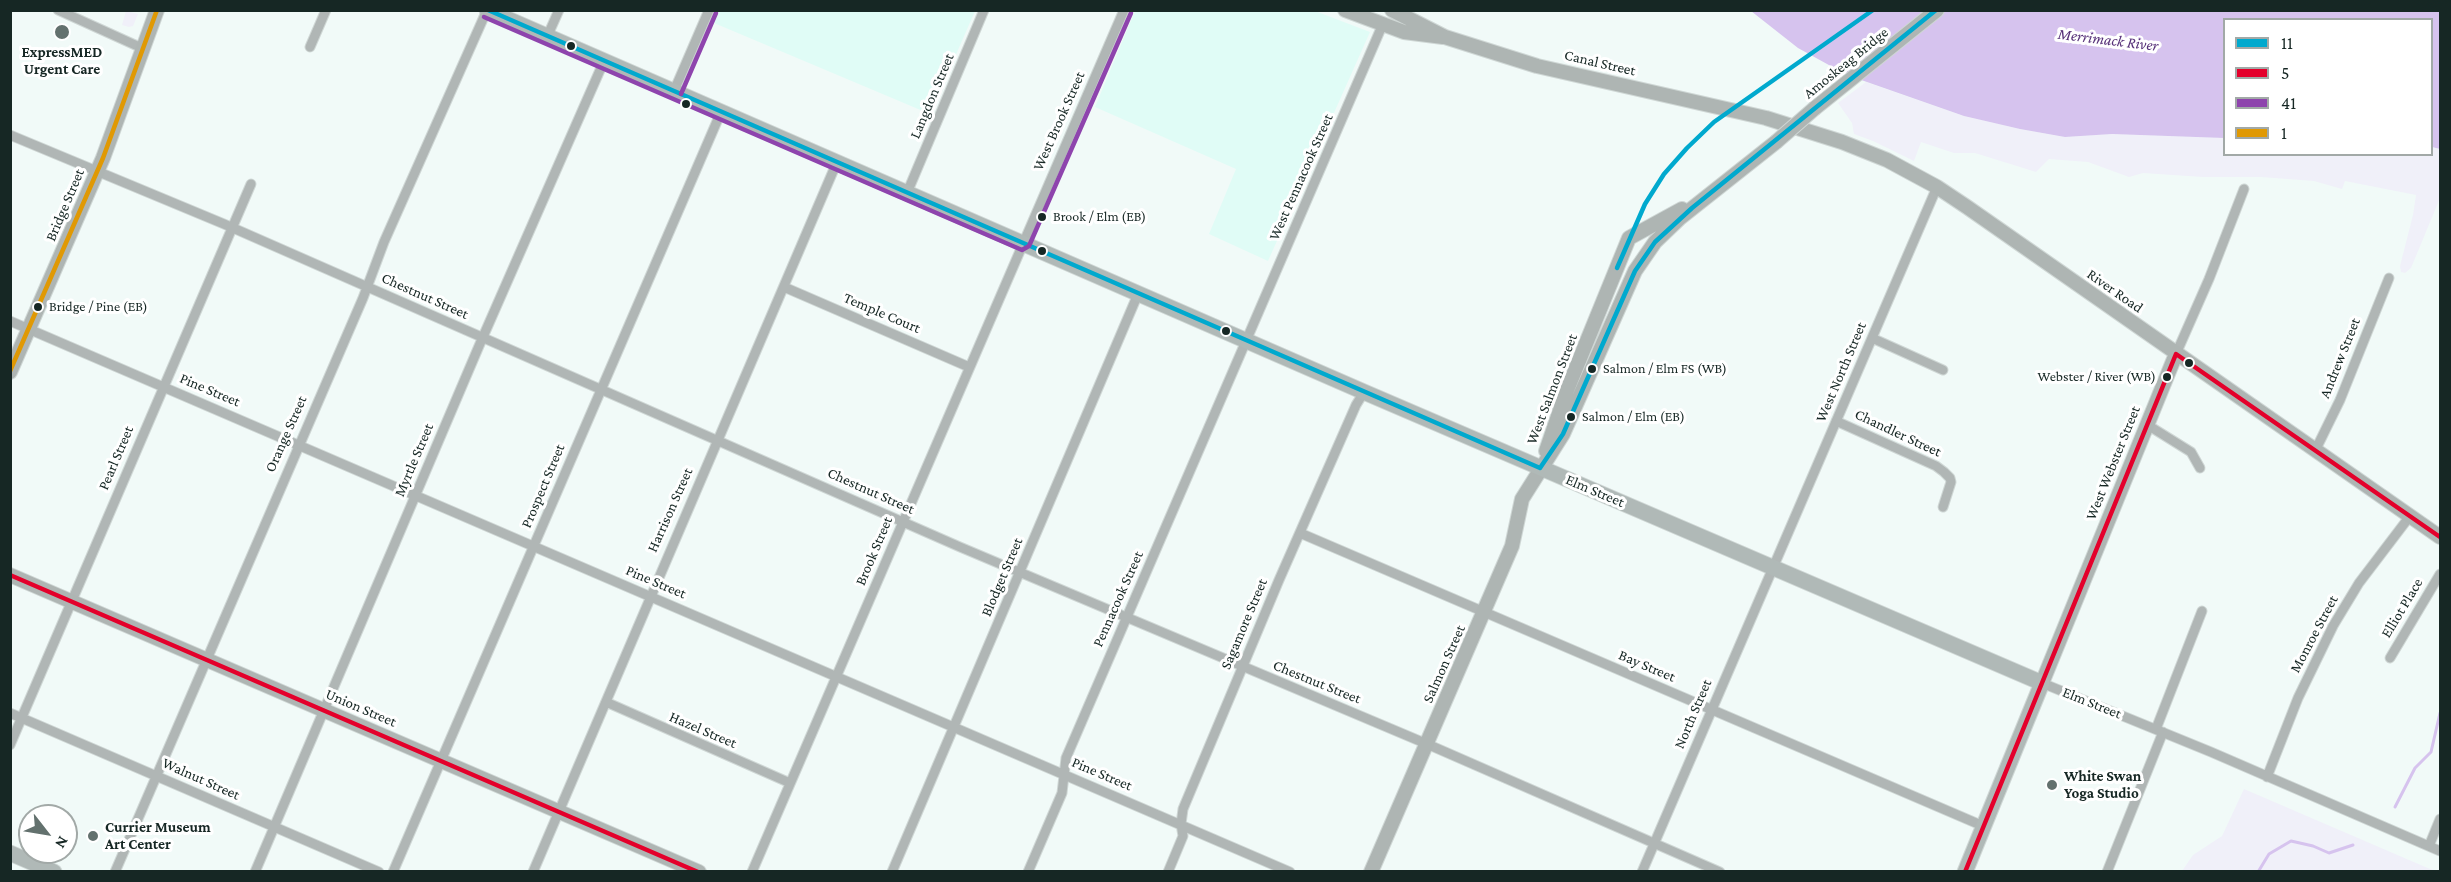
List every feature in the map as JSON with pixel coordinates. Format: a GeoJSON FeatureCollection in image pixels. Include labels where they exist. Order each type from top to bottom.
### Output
{"type":"FeatureCollection","features":[{"type":"Feature","properties":{"kind":"main road","name":"Elm Street"},"geometry":{"type":"LineString","coordinates":[[487,10],[1364,392],[2042,683]]}},
{"type":"Feature","properties":{"kind":"main road"},"geometry":{"type":"LineString","coordinates":[[1965,872],[2042,683]]}},
{"type":"Feature","properties":{"kind":"main road"},"geometry":{"type":"LineString","coordinates":[[10,853],[54,872]]}},
{"type":"Feature","properties":{"kind":"street"},"geometry":{"type":"LineString","coordinates":[[58,10],[144,48]]}},
{"type":"Feature","properties":{"kind":"street","name":"Bridge Street"},"geometry":{"type":"LineString","coordinates":[[10,372],[97,172],[157,10]]}},
{"type":"Feature","properties":{"kind":"street","name":"Bridge Street"},"geometry":{"type":"LineString","coordinates":[[144,48],[159,26],[166,10]]}},
{"type":"Feature","properties":{"kind":"street"},"geometry":{"type":"LineString","coordinates":[[310,47],[326,10]]}},
{"type":"Feature","properties":{"kind":"street","name":"Orange Street"},"geometry":{"type":"LineString","coordinates":[[115,872],[367,287],[384,242],[487,10]]}},
{"type":"Feature","properties":{"kind":"street"},"geometry":{"type":"LineString","coordinates":[[547,37],[559,10]]}},
{"type":"Feature","properties":{"kind":"street"},"geometry":{"type":"LineString","coordinates":[[674,91],[709,10]]}},
{"type":"Feature","properties":{"kind":"street","name":"Langdon Street"},"geometry":{"type":"LineString","coordinates":[[907,193],[984,10]]}},
{"type":"Feature","properties":{"kind":"street","name":"West Brook Street"},"geometry":{"type":"LineString","coordinates":[[1022,243],[1124,10]]}},
{"type":"Feature","properties":{"kind":"street","name":"Canal Street"},"geometry":{"type":"LineString","coordinates":[[1345,10],[1404,32],[1445,37]]}},
{"type":"Feature","properties":{"kind":"street","name":"Canal Street"},"geometry":{"type":"LineString","coordinates":[[1392,10],[1445,37],[1537,66],[1749,114]]}},
{"type":"Feature","properties":{"kind":"street","name":"Amoskeag Bridge"},"geometry":{"type":"LineString","coordinates":[[1776,142],[1937,10]]}},
{"type":"Feature","properties":{"kind":"street","name":"West Pennacook Street"},"geometry":{"type":"LineString","coordinates":[[1247,341],[1383,26]]}},
{"type":"Feature","properties":{"kind":"street","name":"Myrtle Street"},"geometry":{"type":"LineString","coordinates":[[255,872],[604,61]]}},
{"type":"Feature","properties":{"kind":"street","name":"Prospect Street"},"geometry":{"type":"LineString","coordinates":[[393,872],[721,112]]}},
{"type":"Feature","properties":{"kind":"street","name":"River Road"},"geometry":{"type":"LineString","coordinates":[[1749,114],[1865,150],[1937,187],[2440,537]]}},
{"type":"Feature","properties":{"kind":"street","name":"Chestnut Street"},"geometry":{"type":"LineString","coordinates":[[10,135],[233,228],[903,522],[1427,744],[1720,872]]}},
{"type":"Feature","properties":{"kind":"street","name":"West Salmon Street"},"geometry":{"type":"LineString","coordinates":[[1540,468],[1563,434],[1628,286],[1644,257],[1666,230],[1776,142]]}},
{"type":"Feature","properties":{"kind":"street","name":"Harrison Street"},"geometry":{"type":"LineString","coordinates":[[533,872],[837,162]]}},
{"type":"Feature","properties":{"kind":"street","name":"Pearl Street"},"geometry":{"type":"LineString","coordinates":[[10,745],[251,184]]}},
{"type":"Feature","properties":{"kind":"street","name":"West North Street"},"geometry":{"type":"LineString","coordinates":[[1773,568],[1937,187]]}},
{"type":"Feature","properties":{"kind":"street","name":"West Webster Street"},"geometry":{"type":"LineString","coordinates":[[2042,683],[2244,189]]}},
{"type":"Feature","properties":{"kind":"street","name":"West Salmon Street"},"geometry":{"type":"LineString","coordinates":[[1540,468],[1567,390],[1629,238],[1711,193]]}},
{"type":"Feature","properties":{"kind":"street","name":"Brook Street"},"geometry":{"type":"LineString","coordinates":[[752,872],[1022,243]]}},
{"type":"Feature","properties":{"kind":"street","name":"Andrew Street"},"geometry":{"type":"LineString","coordinates":[[2316,449],[2340,400],[2389,278]]}},
{"type":"Feature","properties":{"kind":"street","name":"Temple Court"},"geometry":{"type":"LineString","coordinates":[[784,287],[969,367]]}},
{"type":"Feature","properties":{"kind":"street","name":"Blodget Street"},"geometry":{"type":"LineString","coordinates":[[892,872],[1138,294]]}},
{"type":"Feature","properties":{"kind":"street","name":"Pine Street"},"geometry":{"type":"LineString","coordinates":[[10,321],[1290,872]]}},
{"type":"Feature","properties":{"kind":"street"},"geometry":{"type":"LineString","coordinates":[[1872,338],[1942,370]]}},
{"type":"Feature","properties":{"kind":"street","name":"Pennacook Street"},"geometry":{"type":"LineString","coordinates":[[1028,872],[1062,793],[1066,758],[1247,341]]}},
{"type":"Feature","properties":{"kind":"street","name":"Sagamore Street"},"geometry":{"type":"LineString","coordinates":[[1168,872],[1183,836],[1181,813],[1241,667],[1364,392]]}},
{"type":"Feature","properties":{"kind":"street","name":"Chandler Street"},"geometry":{"type":"LineString","coordinates":[[1836,421],[1936,466],[1944,472],[1950,478],[1951,483],[1943,507]]}},
{"type":"Feature","properties":{"kind":"street"},"geometry":{"type":"LineString","coordinates":[[2146,424],[2191,452],[2200,468]]}},
{"type":"Feature","properties":{"kind":"street","name":"Salmon Street"},"geometry":{"type":"LineString","coordinates":[[1371,872],[1512,546],[1522,499],[1540,468]]}},
{"type":"Feature","properties":{"kind":"street","name":"Monroe Street"},"geometry":{"type":"LineString","coordinates":[[2267,777],[2298,698],[2332,627],[2359,583],[2410,516]]}},
{"type":"Feature","properties":{"kind":"street","name":"Bay Street"},"geometry":{"type":"LineString","coordinates":[[1300,533],[1983,826]]}},
{"type":"Feature","properties":{"kind":"street","name":"North Street"},"geometry":{"type":"LineString","coordinates":[[1642,872],[1773,568]]}},
{"type":"Feature","properties":{"kind":"street","name":"Union Street"},"geometry":{"type":"LineString","coordinates":[[10,574],[699,872]]}},
{"type":"Feature","properties":{"kind":"street","name":"Elliot Place"},"geometry":{"type":"LineString","coordinates":[[2390,658],[2440,574]]}},
{"type":"Feature","properties":{"kind":"street"},"geometry":{"type":"LineString","coordinates":[[2107,872],[2202,611]]}},
{"type":"Feature","properties":{"kind":"street","name":"Elm Street"},"geometry":{"type":"LineString","coordinates":[[2042,683],[2440,851]]}},
{"type":"Feature","properties":{"kind":"street","name":"Hazel Street"},"geometry":{"type":"LineString","coordinates":[[606,702],[790,783]]}},
{"type":"Feature","properties":{"kind":"street","name":"Walnut Street"},"geometry":{"type":"LineString","coordinates":[[10,713],[380,872]]}},
{"type":"Feature","properties":{"kind":"street"},"geometry":{"type":"LineString","coordinates":[[2429,846],[2440,819]]}},
{"type":"Feature","properties":{"kind":"shaded area"},"geometry":{"type":"Polygon","coordinates":[[[720,10],[975,11],[930,114],[714,23],[720,10]]]}},
{"type":"Feature","properties":{"kind":"shaded area"},"geometry":{"type":"Polygon","coordinates":[[[126,11],[138,14],[133,26],[122,25],[126,11]]]}},
{"type":"Feature","properties":{"kind":"shaded area"},"geometry":{"type":"Polygon","coordinates":[[[1135,11],[1315,11],[1370,32],[1268,261],[1209,234],[1236,169],[1095,107],[1135,11]]]}},
{"type":"Feature","properties":{"kind":"shaded area"},"geometry":{"type":"Polygon","coordinates":[[[1866,82],[1964,116],[2065,137],[2112,134],[2223,138],[2223,156],[2433,156],[2433,147],[2440,149],[2440,198],[2411,268],[2405,273],[2401,272],[2400,266],[2416,195],[2345,181],[2342,189],[2314,181],[2261,177],[2203,177],[2143,173],[2129,177],[2088,162],[2049,159],[2036,172],[1975,153],[1954,153],[1921,142],[1914,161],[1854,134],[1852,123],[1838,103],[1866,82]]]}},
{"type":"Feature","properties":{"kind":"shaded area"},"geometry":{"type":"Polygon","coordinates":[[[2244,789],[2438,871],[2182,871],[2193,855],[2222,836],[2244,789]]]}},
{"type":"Feature","properties":{"kind":"water","name":"Merrimack River"},"geometry":{"type":"Polygon","coordinates":[[[1751,11],[2440,11],[2440,149],[2433,147],[2433,18],[2223,18],[2223,138],[2112,134],[2065,137],[2020,129],[1964,116],[1847,75],[1798,48],[1751,11]]]}},
{"type":"Feature","properties":{"kind":"waterway"},"geometry":{"type":"LineString","coordinates":[[2395,807],[2415,768],[2431,752],[2440,713]]}},
{"type":"Feature","properties":{"kind":"waterway"},"geometry":{"type":"LineString","coordinates":[[2258,872],[2269,854],[2291,841],[2313,846],[2329,853],[2353,845]]}},
{"type":"Feature","properties":{"kind":"transit line","name":"1"},"geometry":{"type":"LineString","coordinates":[[10,371],[103,158],[157,10]]}},
{"type":"Feature","properties":{"kind":"transit line","name":"11"},"geometry":{"type":"LineString","coordinates":[[488,10],[1540,468]]}},
{"type":"Feature","properties":{"kind":"transit line","name":"11"},"geometry":{"type":"LineString","coordinates":[[1617,268],[1645,204],[1664,174],[1687,148],[1714,122],[1873,10]]}},
{"type":"Feature","properties":{"kind":"transit line","name":"11"},"geometry":{"type":"LineString","coordinates":[[1540,468],[1563,434],[1635,271],[1655,242],[1692,208],[1936,10]]}},
{"type":"Feature","properties":{"kind":"transit line","name":"41"},"geometry":{"type":"LineString","coordinates":[[681,94],[716,13]]}},
{"type":"Feature","properties":{"kind":"transit line","name":"41"},"geometry":{"type":"LineString","coordinates":[[484,17],[1022,250],[1029,246],[1131,13]]}},
{"type":"Feature","properties":{"kind":"transit line","name":"5"},"geometry":{"type":"LineString","coordinates":[[1965,872],[2176,354],[2440,537]]}},
{"type":"Feature","properties":{"kind":"transit line","name":"5"},"geometry":{"type":"LineString","coordinates":[[10,575],[698,872]]}},
{"type":"Feature","properties":{"kind":"place","name":"ExpressMED Urgent Care"},"geometry":{"type":"Point","coordinates":[62,32]}},
{"type":"Feature","properties":{"kind":"place","name":"Brook / Elm (EB)"},"geometry":{"type":"Point","coordinates":[1042,217]}},
{"type":"Feature","properties":{"kind":"place","name":"Bridge / Pine (EB)"},"geometry":{"type":"Point","coordinates":[38,307]}},
{"type":"Feature","properties":{"kind":"place","name":"Salmon / Elm FS (WB)"},"geometry":{"type":"Point","coordinates":[1592,369]}},
{"type":"Feature","properties":{"kind":"place","name":"Webster / River (WB)"},"geometry":{"type":"Point","coordinates":[2167,377]}},
{"type":"Feature","properties":{"kind":"place","name":"Salmon / Elm (EB)"},"geometry":{"type":"Point","coordinates":[1571,417]}},
{"type":"Feature","properties":{"kind":"place","name":"White Swan Yoga Studio"},"geometry":{"type":"Point","coordinates":[2052,785]}},
{"type":"Feature","properties":{"kind":"place","name":"Currier Museum Art Center"},"geometry":{"type":"Point","coordinates":[93,836]}}]}
